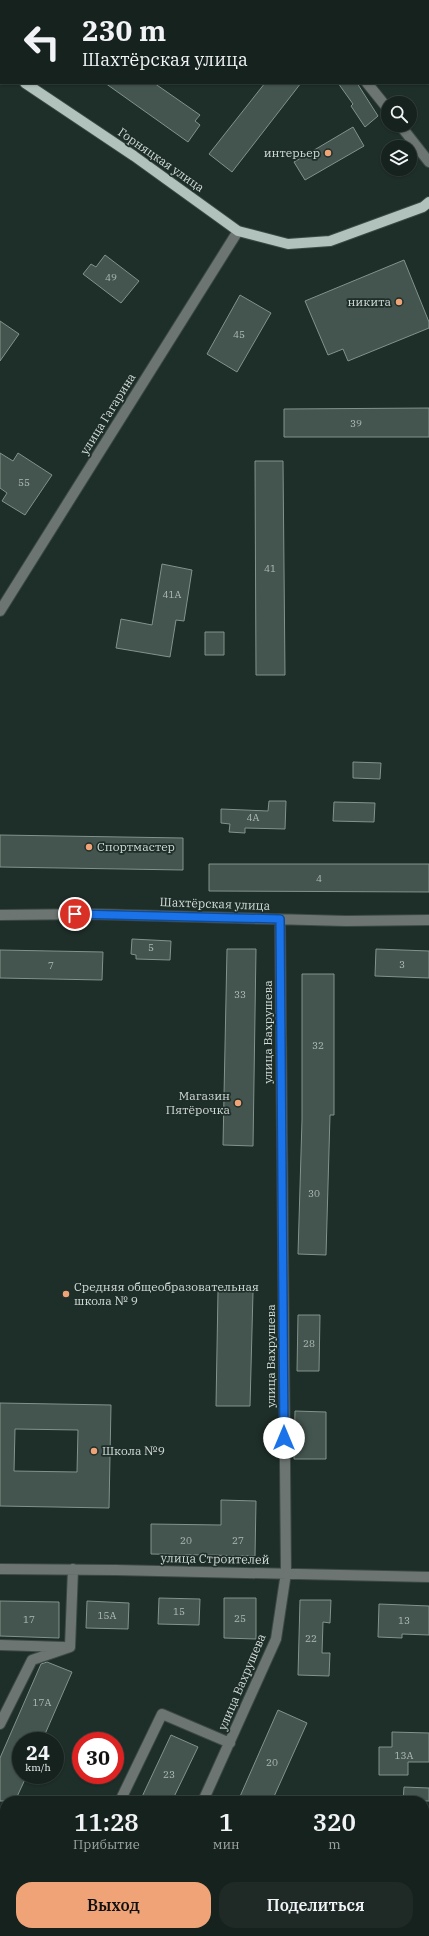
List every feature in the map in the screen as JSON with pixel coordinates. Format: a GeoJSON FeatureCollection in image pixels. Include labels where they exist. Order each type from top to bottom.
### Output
{"type":"FeatureCollection","features":[{"type":"Feature","properties":{"kind":"main road","name":"Горняцкая улица"},"geometry":{"type":"LineString","coordinates":[[26,84],[134,156],[238,231],[288,244],[330,241],[386,222],[423,207],[429,202]]}},
{"type":"Feature","properties":{"kind":"street"},"geometry":{"type":"LineString","coordinates":[[368,84],[381,101]]}},
{"type":"Feature","properties":{"kind":"street"},"geometry":{"type":"LineString","coordinates":[[405,132],[429,162]]}},
{"type":"Feature","properties":{"kind":"street","name":"улица Гагарина"},"geometry":{"type":"LineString","coordinates":[[0,612],[238,231]]}},
{"type":"Feature","properties":{"kind":"street","name":"Шахтёрская улица"},"geometry":{"type":"LineString","coordinates":[[0,915],[98,914],[280,919],[429,920]]}},
{"type":"Feature","properties":{"kind":"street","name":"улица Вахрушева"},"geometry":{"type":"LineString","coordinates":[[205,1796],[276,1639],[286,1573],[280,919]]}},
{"type":"Feature","properties":{"kind":"street","name":"улица Строителей"},"geometry":{"type":"LineString","coordinates":[[0,1569],[286,1573],[429,1577]]}},
{"type":"Feature","properties":{"kind":"street"},"geometry":{"type":"LineString","coordinates":[[70,1647],[72,1570]]}},
{"type":"Feature","properties":{"kind":"street"},"geometry":{"type":"LineString","coordinates":[[0,1645],[70,1647]]}},
{"type":"Feature","properties":{"kind":"street"},"geometry":{"type":"LineString","coordinates":[[0,1724],[32,1660],[70,1647]]}},
{"type":"Feature","properties":{"kind":"street"},"geometry":{"type":"LineString","coordinates":[[122,1796],[162,1714],[230,1743]]}},
{"type":"Feature","properties":{"kind":"building"},"geometry":{"type":"Polygon","coordinates":[[[106,84],[155,84],[200,115],[195,121],[200,125],[188,142],[106,84]]]}},
{"type":"Feature","properties":{"kind":"building"},"geometry":{"type":"Polygon","coordinates":[[[264,84],[300,84],[232,172],[209,154],[264,84]]]}},
{"type":"Feature","properties":{"kind":"building"},"geometry":{"type":"Polygon","coordinates":[[[339,84],[358,84],[378,116],[365,127],[351,106],[353,104],[339,84]]]}},
{"type":"Feature","properties":{"kind":"building"},"geometry":{"type":"Polygon","coordinates":[[[353,127],[364,146],[305,180],[294,162],[353,127]]]}},
{"type":"Feature","properties":{"kind":"building"},"geometry":{"type":"Polygon","coordinates":[[[105,255],[139,281],[121,303],[83,274],[91,264],[96,267],[105,255]]]}},
{"type":"Feature","properties":{"kind":"building"},"geometry":{"type":"Polygon","coordinates":[[[404,260],[429,322],[429,328],[348,361],[343,349],[328,355],[305,301],[404,260]]]}},
{"type":"Feature","properties":{"kind":"building"},"geometry":{"type":"Polygon","coordinates":[[[240,295],[271,313],[237,372],[207,354],[240,295]]]}},
{"type":"Feature","properties":{"kind":"building"},"geometry":{"type":"Polygon","coordinates":[[[0,321],[19,334],[0,361],[0,321]]]}},
{"type":"Feature","properties":{"kind":"building"},"geometry":{"type":"Polygon","coordinates":[[[429,408],[429,437],[284,437],[284,409],[429,408]]]}},
{"type":"Feature","properties":{"kind":"building"},"geometry":{"type":"Polygon","coordinates":[[[0,453],[13,461],[18,453],[52,475],[25,515],[2,501],[7,493],[0,488],[0,453]]]}},
{"type":"Feature","properties":{"kind":"building"},"geometry":{"type":"Polygon","coordinates":[[[255,461],[283,461],[285,675],[256,675],[255,461]]]}},
{"type":"Feature","properties":{"kind":"building"},"geometry":{"type":"Polygon","coordinates":[[[162,564],[192,570],[184,621],[176,620],[170,657],[116,648],[121,619],[152,625],[162,564]]]}},
{"type":"Feature","properties":{"kind":"building"},"geometry":{"type":"Polygon","coordinates":[[[205,632],[224,632],[224,655],[205,655],[205,632]]]}},
{"type":"Feature","properties":{"kind":"building"},"geometry":{"type":"Polygon","coordinates":[[[353,762],[381,763],[380,779],[353,778],[353,762]]]}},
{"type":"Feature","properties":{"kind":"building"},"geometry":{"type":"Polygon","coordinates":[[[269,801],[286,801],[285,829],[245,828],[245,833],[229,832],[230,824],[221,823],[221,809],[268,811],[269,801]]]}},
{"type":"Feature","properties":{"kind":"building"},"geometry":{"type":"Polygon","coordinates":[[[334,802],[375,803],[374,822],[333,821],[334,802]]]}},
{"type":"Feature","properties":{"kind":"building"},"geometry":{"type":"Polygon","coordinates":[[[0,835],[183,838],[183,870],[0,867],[0,835]]]}},
{"type":"Feature","properties":{"kind":"building"},"geometry":{"type":"Polygon","coordinates":[[[209,864],[429,864],[429,892],[209,891],[209,864]]]}},
{"type":"Feature","properties":{"kind":"building"},"geometry":{"type":"Polygon","coordinates":[[[132,939],[171,941],[170,960],[136,959],[136,955],[131,954],[132,939]]]}},
{"type":"Feature","properties":{"kind":"building"},"geometry":{"type":"Polygon","coordinates":[[[227,949],[256,949],[253,1146],[223,1145],[227,949]]]}},
{"type":"Feature","properties":{"kind":"building"},"geometry":{"type":"Polygon","coordinates":[[[376,949],[429,951],[429,978],[375,976],[376,949]]]}},
{"type":"Feature","properties":{"kind":"building"},"geometry":{"type":"Polygon","coordinates":[[[0,950],[103,952],[102,980],[0,978],[0,950]]]}},
{"type":"Feature","properties":{"kind":"building"},"geometry":{"type":"Polygon","coordinates":[[[302,974],[334,974],[334,1115],[330,1115],[326,1255],[298,1254],[302,1120],[302,974]]]}},
{"type":"Feature","properties":{"kind":"building"},"geometry":{"type":"Polygon","coordinates":[[[218,1291],[253,1292],[250,1406],[216,1406],[218,1291]]]}},
{"type":"Feature","properties":{"kind":"building"},"geometry":{"type":"Polygon","coordinates":[[[298,1315],[320,1315],[319,1371],[297,1371],[298,1315]]]}},
{"type":"Feature","properties":{"kind":"building","name":"Школа №9"},"geometry":{"type":"Polygon","coordinates":[[[0,1403],[111,1405],[109,1508],[0,1506],[0,1403]],[[15,1429],[14,1471],[77,1472],[78,1430],[15,1429]]]}},
{"type":"Feature","properties":{"kind":"building"},"geometry":{"type":"Polygon","coordinates":[[[295,1411],[326,1412],[326,1459],[294,1459],[295,1411]]]}},
{"type":"Feature","properties":{"kind":"building"},"geometry":{"type":"Polygon","coordinates":[[[221,1500],[256,1501],[255,1556],[151,1554],[151,1524],[221,1525],[221,1500]]]}},
{"type":"Feature","properties":{"kind":"building"},"geometry":{"type":"Polygon","coordinates":[[[159,1598],[200,1599],[199,1625],[158,1624],[159,1598]]]}},
{"type":"Feature","properties":{"kind":"building"},"geometry":{"type":"Polygon","coordinates":[[[224,1598],[256,1598],[256,1639],[224,1638],[224,1598]]]}},
{"type":"Feature","properties":{"kind":"building"},"geometry":{"type":"Polygon","coordinates":[[[300,1600],[331,1600],[330,1623],[323,1622],[322,1653],[330,1653],[329,1676],[298,1675],[300,1600]]]}},
{"type":"Feature","properties":{"kind":"building"},"geometry":{"type":"Polygon","coordinates":[[[0,1601],[59,1602],[59,1638],[0,1636],[0,1601]]]}},
{"type":"Feature","properties":{"kind":"building"},"geometry":{"type":"Polygon","coordinates":[[[87,1601],[129,1603],[128,1629],[86,1628],[87,1601]]]}},
{"type":"Feature","properties":{"kind":"building"},"geometry":{"type":"Polygon","coordinates":[[[379,1604],[429,1606],[429,1635],[402,1634],[402,1638],[378,1637],[379,1604]]]}},
{"type":"Feature","properties":{"kind":"building"},"geometry":{"type":"Polygon","coordinates":[[[47,1662],[72,1672],[46,1732],[12,1732],[12,1784],[23,1784],[17,1796],[0,1796],[0,1758],[41,1664],[47,1662]]]}},
{"type":"Feature","properties":{"kind":"building"},"geometry":{"type":"Polygon","coordinates":[[[278,1710],[307,1723],[274,1796],[240,1796],[278,1710]]]}},
{"type":"Feature","properties":{"kind":"building"},"geometry":{"type":"Polygon","coordinates":[[[392,1732],[429,1733],[429,1762],[408,1762],[408,1775],[379,1775],[379,1747],[392,1747],[392,1732]]]}},
{"type":"Feature","properties":{"kind":"building"},"geometry":{"type":"Polygon","coordinates":[[[171,1735],[198,1747],[174,1796],[142,1796],[171,1735]]]}},
{"type":"Feature","properties":{"kind":"building"},"geometry":{"type":"Polygon","coordinates":[[[404,1787],[429,1788],[429,1796],[403,1796],[404,1787]]]}},
{"type":"Feature","properties":{"kind":"place","name":"интерьер"},"geometry":{"type":"Point","coordinates":[328,153]}},
{"type":"Feature","properties":{"kind":"place","name":"никита"},"geometry":{"type":"Point","coordinates":[399,302]}},
{"type":"Feature","properties":{"kind":"place","name":"Спортмастер"},"geometry":{"type":"Point","coordinates":[89,847]}},
{"type":"Feature","properties":{"kind":"place","name":"Магазин Пятёрочка"},"geometry":{"type":"Point","coordinates":[238,1103]}},
{"type":"Feature","properties":{"kind":"place","name":"Средняя общеобразовательная школа № 9"},"geometry":{"type":"Point","coordinates":[66,1294]}},
{"type":"Feature","properties":{"kind":"place","name":"Школа №9"},"geometry":{"type":"Point","coordinates":[94,1451]}},
{"type":"Feature","properties":{"kind":"route"},"geometry":{"type":"LineString","coordinates":[[75,914],[280,919],[284,1438]]}}]}
